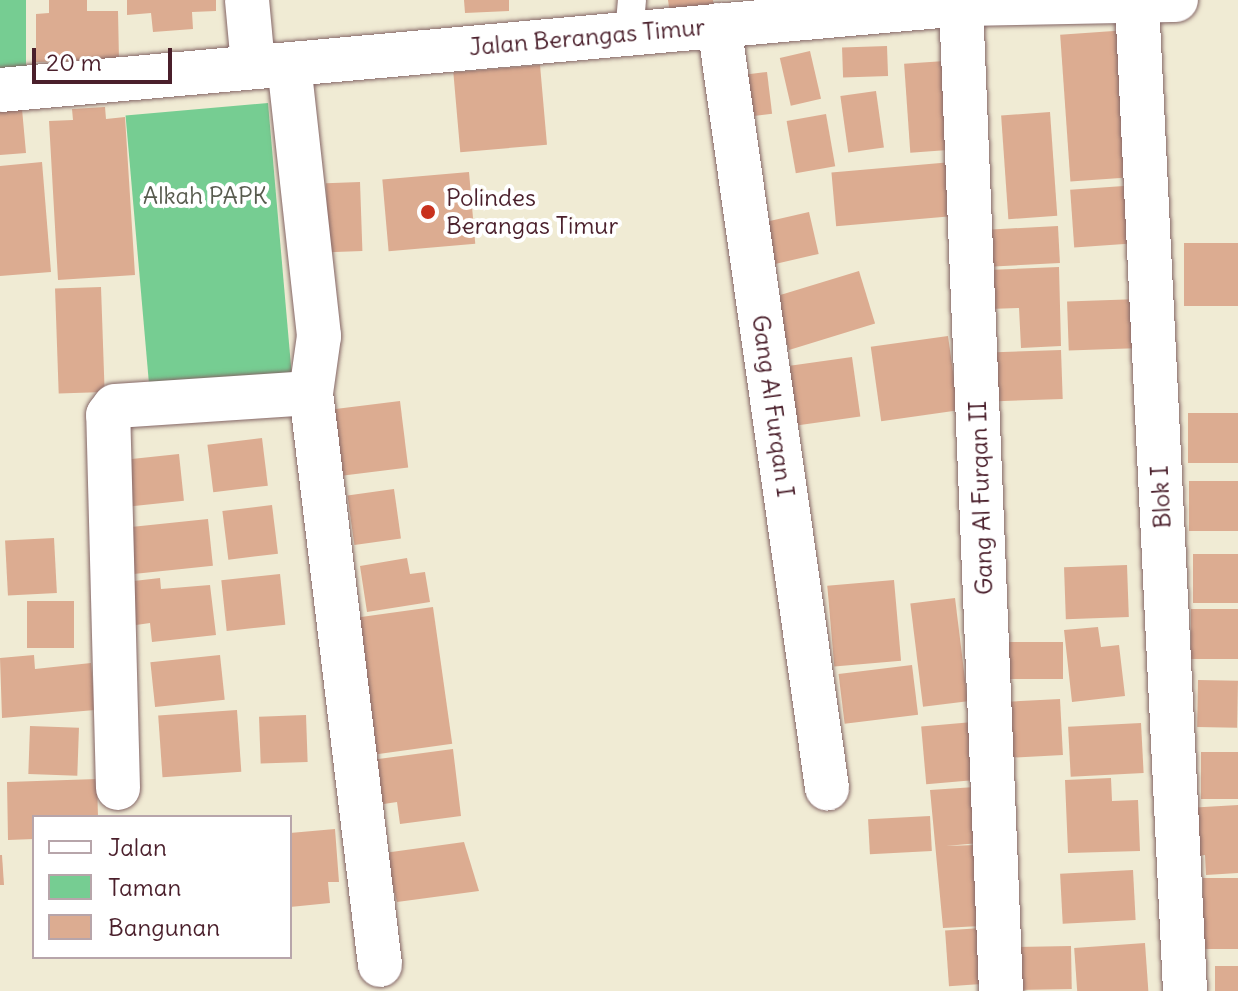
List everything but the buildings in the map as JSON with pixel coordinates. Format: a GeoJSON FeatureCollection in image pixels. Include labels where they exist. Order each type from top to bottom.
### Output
{"type":"FeatureCollection","features":[{"type":"Feature","properties":{"kind":"street"},"geometry":{"type":"LineString","coordinates":[[247,0],[271,65],[319,336],[311,393],[380,965]]}},
{"type":"Feature","properties":{"kind":"street","name":"Jalan Berangas Timur"},"geometry":{"type":"LineString","coordinates":[[0,90],[271,65],[630,17],[719,25],[961,4],[1156,1]]}},
{"type":"Feature","properties":{"kind":"street","name":"Blok I"},"geometry":{"type":"LineString","coordinates":[[1156,1],[1185,991]]}},
{"type":"Feature","properties":{"kind":"street","name":"Gang Al Furqan II"},"geometry":{"type":"LineString","coordinates":[[961,4],[1001,991]]}},
{"type":"Feature","properties":{"kind":"street","name":"Gang Al Furqan I"},"geometry":{"type":"LineString","coordinates":[[719,25],[827,788]]}},
{"type":"Feature","properties":{"kind":"street"},"geometry":{"type":"LineString","coordinates":[[118,788],[108,415],[115,406],[311,393]]}},
{"type":"Feature","properties":{"kind":"green space"},"geometry":{"type":"Polygon","coordinates":[[[0,0],[26,0],[26,70],[0,70],[0,0]]]}},
{"type":"Feature","properties":{"kind":"green space","name":"Alkah PAPK"},"geometry":{"type":"Polygon","coordinates":[[[268,103],[292,373],[149,385],[126,115],[268,103]]]}},
{"type":"Feature","properties":{"kind":"place","name":"Polindes Berangas Timur"},"geometry":{"type":"Point","coordinates":[428,212]}}]}
